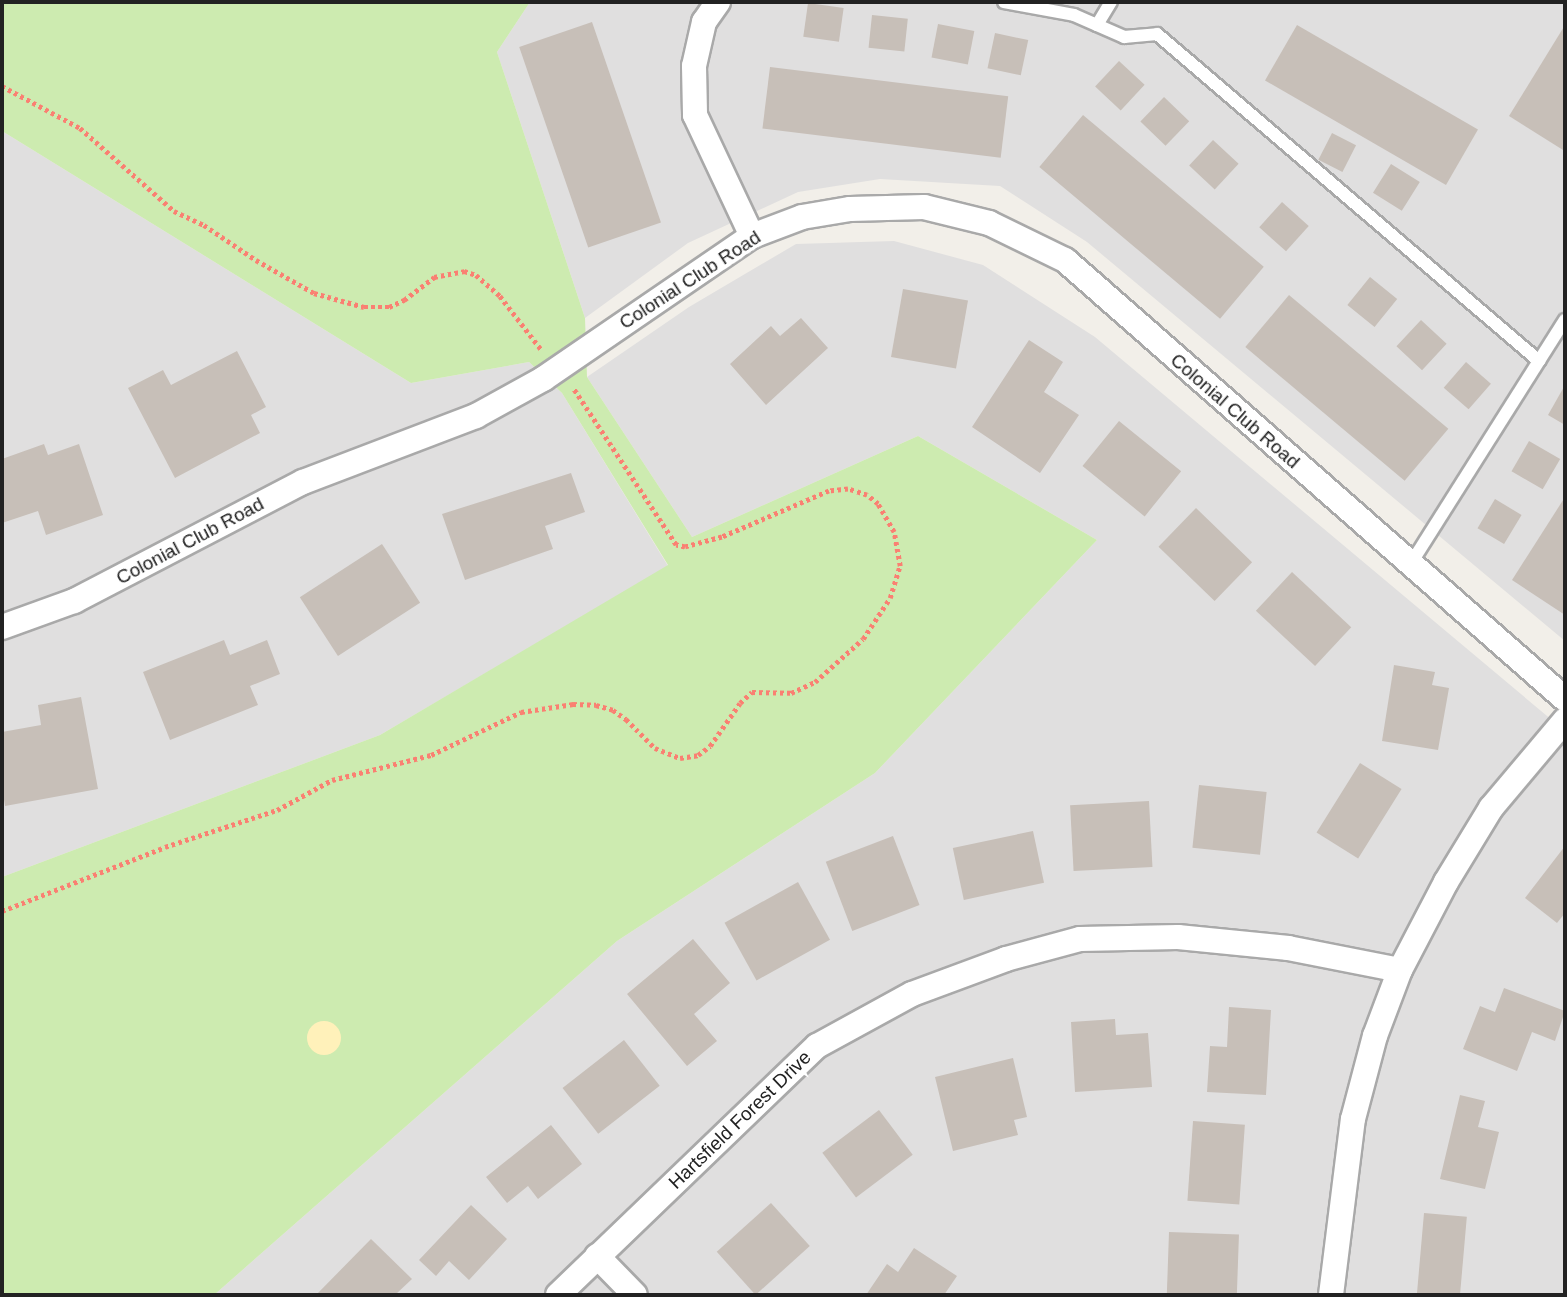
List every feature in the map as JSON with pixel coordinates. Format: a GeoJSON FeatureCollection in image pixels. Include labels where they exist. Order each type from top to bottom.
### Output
{"type":"FeatureCollection","features":[{"type":"Feature","properties":{"kind":"street"},"geometry":{"type":"LineString","coordinates":[[719,2],[704,22],[694,66],[695,115],[752,236]]}},
{"type":"Feature","properties":{"kind":"street","name":"Colonial Club Road"},"geometry":{"type":"LineString","coordinates":[[2,627],[74,601],[303,482],[476,416],[557,369],[752,236],[802,217],[850,209],[924,206],[989,223],[1065,260],[1409,565],[1565,699]]}},
{"type":"Feature","properties":{"kind":"street"},"geometry":{"type":"LineString","coordinates":[[1331,1295],[1353,1119],[1376,1036],[1400,970],[1446,882],[1491,808],[1565,720]]}},
{"type":"Feature","properties":{"kind":"street","name":"Hartsfield Forest Drive"},"geometry":{"type":"LineString","coordinates":[[558,1295],[817,1046],[912,995],[1006,959],[1080,939],[1178,937],[1288,948],[1400,970]]}},
{"type":"Feature","properties":{"kind":"street"},"geometry":{"type":"LineString","coordinates":[[597,1256],[635,1295]]}},
{"type":"Feature","properties":{"kind":"lane"},"geometry":{"type":"LineString","coordinates":[[1011,2],[1074,15],[1124,37],[1157,34],[1539,361]]}},
{"type":"Feature","properties":{"kind":"lane"},"geometry":{"type":"LineString","coordinates":[[1097,25],[1111,2]]}},
{"type":"Feature","properties":{"kind":"lane"},"geometry":{"type":"LineString","coordinates":[[1409,565],[1565,320]]}},
{"type":"Feature","properties":{"kind":"path"},"geometry":{"type":"LineString","coordinates":[[2,86],[80,128],[174,211],[204,225],[256,260],[314,293],[364,307],[389,306],[404,300],[434,277],[455,271],[476,275],[500,296],[557,369],[676,545],[685,547],[722,537],[829,491],[848,489],[867,495],[878,504],[894,532],[900,566],[890,598],[863,639],[815,682],[791,693],[752,692],[740,703],[710,746],[698,755],[680,758],[655,748],[626,719],[613,710],[596,705],[573,704],[521,712],[431,755],[332,780],[277,810],[165,846],[2,911]]}},
{"type":"Feature","properties":{"kind":"shaded area"},"geometry":{"type":"Polygon","coordinates":[[[530,2],[1565,2],[1565,641],[1087,242],[1000,186],[880,179],[798,192],[688,243],[585,318],[497,52],[530,2]]]}},
{"type":"Feature","properties":{"kind":"shaded area"},"geometry":{"type":"Polygon","coordinates":[[[2,131],[411,383],[529,362],[562,393],[668,566],[380,735],[2,877],[2,131]]]}},
{"type":"Feature","properties":{"kind":"shaded area"},"geometry":{"type":"Polygon","coordinates":[[[894,241],[983,265],[1095,337],[1565,731],[1565,1295],[214,1295],[617,941],[875,773],[1097,540],[918,436],[692,537],[587,377],[689,307],[796,244],[894,241]]]}},
{"type":"Feature","properties":{"kind":"green space"},"geometry":{"type":"Polygon","coordinates":[[[2,2],[530,2],[497,52],[585,318],[587,377],[692,537],[918,436],[1097,540],[875,773],[617,941],[214,1295],[2,1295],[2,877],[380,735],[668,565],[562,393],[529,362],[411,383],[2,131],[2,2]]]}},
{"type":"Feature","properties":{"kind":"sand"},"geometry":{"type":"Polygon","coordinates":[[[324,1021],[336,1026],[341,1038],[336,1050],[324,1055],[312,1050],[307,1038],[312,1026],[324,1021]]]}},
{"type":"Feature","properties":{"kind":"building"},"geometry":{"type":"Polygon","coordinates":[[[808,3],[844,8],[839,42],[803,37],[808,3]]]}},
{"type":"Feature","properties":{"kind":"building"},"geometry":{"type":"Polygon","coordinates":[[[872,15],[908,19],[904,52],[869,48],[872,15]]]}},
{"type":"Feature","properties":{"kind":"building"},"geometry":{"type":"Polygon","coordinates":[[[592,22],[661,222],[588,248],[519,47],[592,22]]]}},
{"type":"Feature","properties":{"kind":"building"},"geometry":{"type":"Polygon","coordinates":[[[938,24],[974,31],[968,64],[932,57],[938,24]]]}},
{"type":"Feature","properties":{"kind":"building"},"geometry":{"type":"Polygon","coordinates":[[[1297,25],[1478,130],[1446,185],[1265,80],[1297,25]]]}},
{"type":"Feature","properties":{"kind":"building"},"geometry":{"type":"Polygon","coordinates":[[[1565,25],[1565,146],[1563,150],[1509,116],[1565,25]]]}},
{"type":"Feature","properties":{"kind":"building"},"geometry":{"type":"Polygon","coordinates":[[[995,33],[1028,40],[1021,75],[988,68],[995,33]]]}},
{"type":"Feature","properties":{"kind":"building"},"geometry":{"type":"Polygon","coordinates":[[[1119,61],[1145,85],[1121,110],[1095,87],[1119,61]]]}},
{"type":"Feature","properties":{"kind":"building"},"geometry":{"type":"Polygon","coordinates":[[[770,67],[1008,96],[1001,158],[762,129],[770,67]]]}},
{"type":"Feature","properties":{"kind":"building"},"geometry":{"type":"Polygon","coordinates":[[[1164,97],[1189,121],[1166,146],[1140,121],[1164,97]]]}},
{"type":"Feature","properties":{"kind":"building"},"geometry":{"type":"Polygon","coordinates":[[[1083,115],[1264,267],[1220,319],[1039,167],[1083,115]]]}},
{"type":"Feature","properties":{"kind":"building"},"geometry":{"type":"Polygon","coordinates":[[[1332,133],[1356,145],[1342,172],[1318,160],[1332,133]]]}},
{"type":"Feature","properties":{"kind":"building"},"geometry":{"type":"Polygon","coordinates":[[[1213,140],[1239,164],[1215,189],[1189,166],[1213,140]]]}},
{"type":"Feature","properties":{"kind":"building"},"geometry":{"type":"Polygon","coordinates":[[[1391,164],[1420,182],[1402,211],[1373,193],[1391,164]]]}},
{"type":"Feature","properties":{"kind":"building"},"geometry":{"type":"Polygon","coordinates":[[[1282,202],[1309,226],[1286,251],[1259,227],[1282,202]]]}},
{"type":"Feature","properties":{"kind":"building"},"geometry":{"type":"Polygon","coordinates":[[[1370,277],[1397,299],[1375,327],[1347,305],[1370,277]]]}},
{"type":"Feature","properties":{"kind":"building"},"geometry":{"type":"Polygon","coordinates":[[[903,289],[968,300],[956,368],[891,357],[903,289]]]}},
{"type":"Feature","properties":{"kind":"building"},"geometry":{"type":"Polygon","coordinates":[[[1289,295],[1448,429],[1405,481],[1245,347],[1289,295]]]}},
{"type":"Feature","properties":{"kind":"building"},"geometry":{"type":"Polygon","coordinates":[[[801,318],[828,348],[766,405],[730,364],[771,326],[780,336],[801,318]]]}},
{"type":"Feature","properties":{"kind":"building"},"geometry":{"type":"Polygon","coordinates":[[[1421,320],[1447,344],[1422,370],[1396,346],[1421,320]]]}},
{"type":"Feature","properties":{"kind":"building"},"geometry":{"type":"Polygon","coordinates":[[[1029,340],[1063,362],[1044,392],[1079,415],[1040,473],[972,427],[1029,340]]]}},
{"type":"Feature","properties":{"kind":"building"},"geometry":{"type":"Polygon","coordinates":[[[237,351],[266,407],[251,415],[260,433],[175,478],[128,388],[163,370],[171,385],[237,351]]]}},
{"type":"Feature","properties":{"kind":"building"},"geometry":{"type":"Polygon","coordinates":[[[1466,362],[1491,384],[1469,409],[1444,388],[1466,362]]]}},
{"type":"Feature","properties":{"kind":"building"},"geometry":{"type":"Polygon","coordinates":[[[1565,385],[1565,425],[1548,415],[1565,385]]]}},
{"type":"Feature","properties":{"kind":"building"},"geometry":{"type":"Polygon","coordinates":[[[1119,421],[1181,471],[1145,516],[1082,466],[1119,421]]]}},
{"type":"Feature","properties":{"kind":"building"},"geometry":{"type":"Polygon","coordinates":[[[1529,441],[1560,459],[1543,489],[1512,471],[1529,441]]]}},
{"type":"Feature","properties":{"kind":"building"},"geometry":{"type":"Polygon","coordinates":[[[44,444],[48,455],[79,444],[103,515],[46,535],[38,511],[2,523],[2,459],[44,444]]]}},
{"type":"Feature","properties":{"kind":"building"},"geometry":{"type":"Polygon","coordinates":[[[571,473],[585,512],[545,526],[553,549],[465,580],[442,514],[571,473]]]}},
{"type":"Feature","properties":{"kind":"building"},"geometry":{"type":"Polygon","coordinates":[[[1565,497],[1565,615],[1512,580],[1565,497]]]}},
{"type":"Feature","properties":{"kind":"building"},"geometry":{"type":"Polygon","coordinates":[[[1495,499],[1522,515],[1504,544],[1477,528],[1495,499]]]}},
{"type":"Feature","properties":{"kind":"building"},"geometry":{"type":"Polygon","coordinates":[[[1196,508],[1252,562],[1215,601],[1158,547],[1196,508]]]}},
{"type":"Feature","properties":{"kind":"building"},"geometry":{"type":"Polygon","coordinates":[[[382,544],[420,603],[338,656],[300,597],[382,544]]]}},
{"type":"Feature","properties":{"kind":"building"},"geometry":{"type":"Polygon","coordinates":[[[1292,572],[1351,627],[1315,666],[1256,611],[1292,572]]]}},
{"type":"Feature","properties":{"kind":"building"},"geometry":{"type":"Polygon","coordinates":[[[224,640],[230,655],[267,640],[280,674],[250,686],[258,705],[170,740],[143,672],[224,640]]]}},
{"type":"Feature","properties":{"kind":"building"},"geometry":{"type":"Polygon","coordinates":[[[1394,665],[1435,672],[1432,685],[1449,688],[1438,750],[1382,741],[1394,665]]]}},
{"type":"Feature","properties":{"kind":"building"},"geometry":{"type":"Polygon","coordinates":[[[81,697],[98,789],[5,806],[2,787],[2,732],[41,725],[38,705],[81,697]]]}},
{"type":"Feature","properties":{"kind":"building"},"geometry":{"type":"Polygon","coordinates":[[[1360,763],[1402,789],[1358,859],[1317,833],[1360,763]]]}},
{"type":"Feature","properties":{"kind":"building"},"geometry":{"type":"Polygon","coordinates":[[[1199,785],[1267,792],[1260,855],[1192,848],[1199,785]]]}},
{"type":"Feature","properties":{"kind":"building"},"geometry":{"type":"Polygon","coordinates":[[[1149,801],[1152,867],[1074,871],[1070,805],[1149,801]]]}},
{"type":"Feature","properties":{"kind":"building"},"geometry":{"type":"Polygon","coordinates":[[[1033,831],[1044,883],[964,900],[953,848],[1033,831]]]}},
{"type":"Feature","properties":{"kind":"building"},"geometry":{"type":"Polygon","coordinates":[[[893,836],[920,905],[852,931],[826,862],[893,836]]]}},
{"type":"Feature","properties":{"kind":"building"},"geometry":{"type":"Polygon","coordinates":[[[1565,846],[1565,913],[1557,923],[1525,898],[1565,846]]]}},
{"type":"Feature","properties":{"kind":"building"},"geometry":{"type":"Polygon","coordinates":[[[798,882],[830,940],[757,980],[725,923],[798,882]]]}},
{"type":"Feature","properties":{"kind":"building"},"geometry":{"type":"Polygon","coordinates":[[[693,939],[730,983],[694,1014],[717,1041],[687,1066],[627,994],[693,939]]]}},
{"type":"Feature","properties":{"kind":"building"},"geometry":{"type":"Polygon","coordinates":[[[1504,988],[1565,1011],[1555,1041],[1532,1032],[1517,1071],[1463,1049],[1480,1006],[1495,1012],[1504,988]]]}},
{"type":"Feature","properties":{"kind":"building"},"geometry":{"type":"Polygon","coordinates":[[[1229,1007],[1271,1010],[1266,1095],[1207,1092],[1210,1046],[1227,1047],[1229,1007]]]}},
{"type":"Feature","properties":{"kind":"building"},"geometry":{"type":"Polygon","coordinates":[[[1115,1019],[1116,1035],[1148,1033],[1152,1087],[1075,1092],[1071,1022],[1115,1019]]]}},
{"type":"Feature","properties":{"kind":"building"},"geometry":{"type":"Polygon","coordinates":[[[624,1040],[660,1086],[598,1134],[563,1088],[624,1040]]]}},
{"type":"Feature","properties":{"kind":"building"},"geometry":{"type":"Polygon","coordinates":[[[1013,1058],[1027,1117],[1014,1120],[1018,1135],[953,1151],[935,1077],[1013,1058]]]}},
{"type":"Feature","properties":{"kind":"building"},"geometry":{"type":"Polygon","coordinates":[[[1460,1095],[1485,1101],[1478,1127],[1499,1132],[1485,1189],[1440,1179],[1460,1095]]]}},
{"type":"Feature","properties":{"kind":"building"},"geometry":{"type":"Polygon","coordinates":[[[879,1110],[913,1155],[856,1197],[822,1153],[879,1110]]]}},
{"type":"Feature","properties":{"kind":"building"},"geometry":{"type":"Polygon","coordinates":[[[1193,1121],[1245,1125],[1239,1204],[1187,1201],[1193,1121]]]}},
{"type":"Feature","properties":{"kind":"building"},"geometry":{"type":"Polygon","coordinates":[[[551,1125],[582,1164],[538,1199],[528,1186],[507,1203],[486,1177],[551,1125]]]}},
{"type":"Feature","properties":{"kind":"building"},"geometry":{"type":"Polygon","coordinates":[[[771,1203],[810,1246],[756,1295],[717,1252],[771,1203]]]}},
{"type":"Feature","properties":{"kind":"building"},"geometry":{"type":"Polygon","coordinates":[[[471,1205],[507,1239],[469,1280],[449,1261],[436,1276],[419,1260],[471,1205]]]}},
{"type":"Feature","properties":{"kind":"building"},"geometry":{"type":"Polygon","coordinates":[[[1424,1213],[1467,1217],[1460,1295],[1417,1295],[1424,1213]]]}},
{"type":"Feature","properties":{"kind":"building"},"geometry":{"type":"Polygon","coordinates":[[[1169,1232],[1239,1234],[1237,1295],[1167,1295],[1169,1232]]]}},
{"type":"Feature","properties":{"kind":"building"},"geometry":{"type":"Polygon","coordinates":[[[371,1239],[412,1279],[395,1295],[316,1295],[371,1239]]]}},
{"type":"Feature","properties":{"kind":"building"},"geometry":{"type":"Polygon","coordinates":[[[914,1248],[957,1276],[944,1295],[866,1295],[887,1264],[898,1272],[914,1248]]]}}]}
